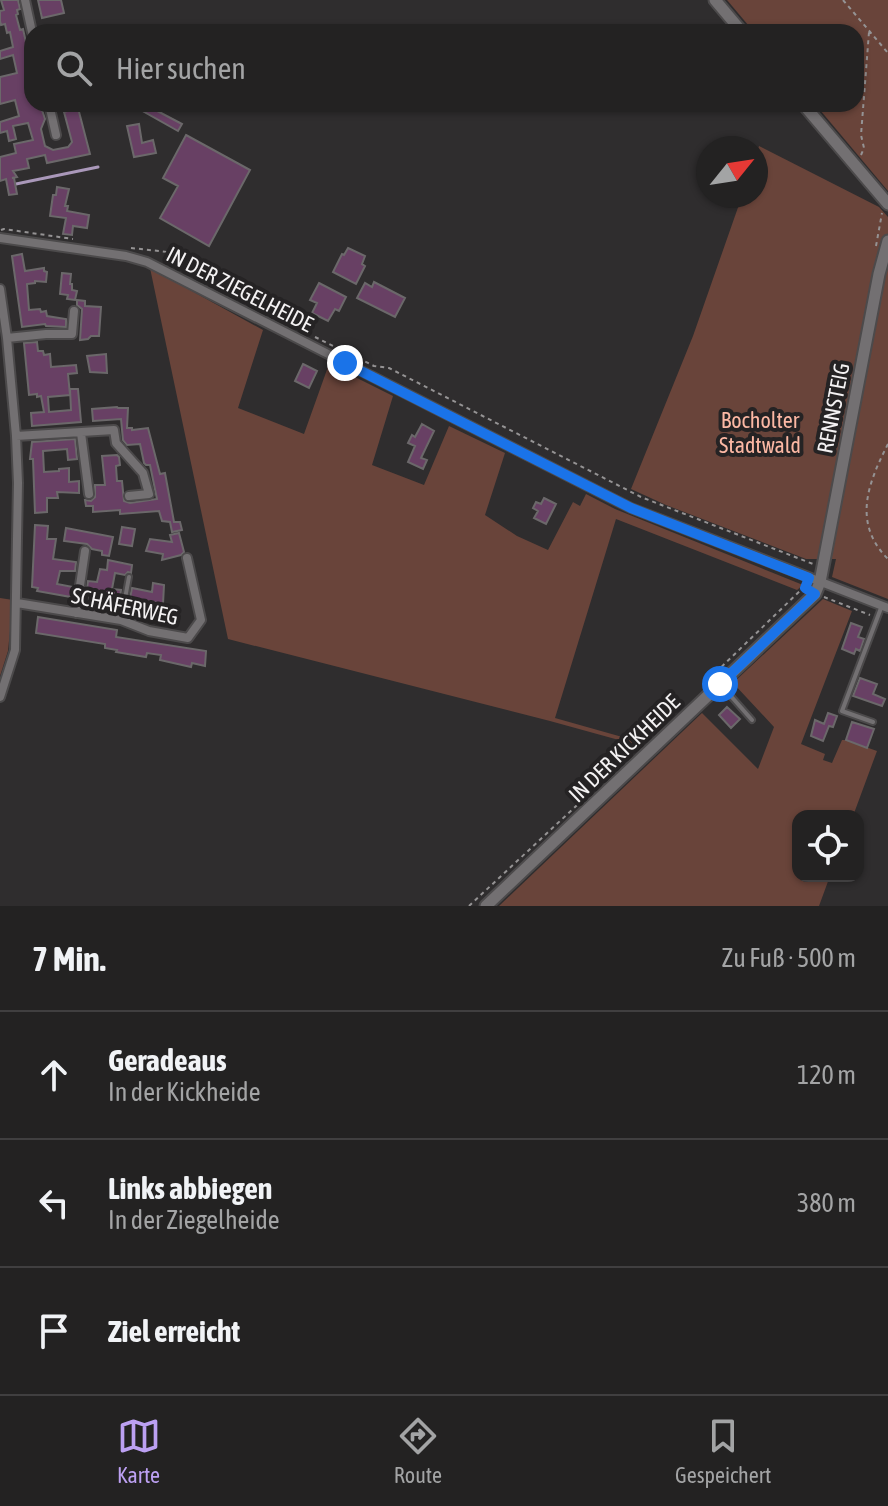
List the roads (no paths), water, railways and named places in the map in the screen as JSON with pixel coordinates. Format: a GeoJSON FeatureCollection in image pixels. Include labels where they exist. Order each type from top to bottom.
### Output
{"type":"FeatureCollection","features":[{"type":"Feature","properties":{"kind":"street"},"geometry":{"type":"LineString","coordinates":[[25,0],[30,24]]}},
{"type":"Feature","properties":{"kind":"street"},"geometry":{"type":"LineString","coordinates":[[715,0],[735,24]]}},
{"type":"Feature","properties":{"kind":"street"},"geometry":{"type":"LineString","coordinates":[[51,112],[56,135]]}},
{"type":"Feature","properties":{"kind":"street"},"geometry":{"type":"LineString","coordinates":[[810,112],[885,206]]}},
{"type":"Feature","properties":{"kind":"street","name":"IN DER ZIEGELHEIDE"},"geometry":{"type":"LineString","coordinates":[[0,238],[126,256],[147,262],[631,508],[815,584],[885,606]]}},
{"type":"Feature","properties":{"kind":"street","name":"RENNSTEIG"},"geometry":{"type":"LineString","coordinates":[[815,584],[888,241]]}},
{"type":"Feature","properties":{"kind":"street"},"geometry":{"type":"LineString","coordinates":[[0,289],[16,436],[17,603],[15,650],[0,697]]}},
{"type":"Feature","properties":{"kind":"street"},"geometry":{"type":"LineString","coordinates":[[7,338],[72,334],[74,311]]}},
{"type":"Feature","properties":{"kind":"street"},"geometry":{"type":"LineString","coordinates":[[16,436],[114,430],[116,443],[143,473],[149,494],[129,496]]}},
{"type":"Feature","properties":{"kind":"street"},"geometry":{"type":"LineString","coordinates":[[81,433],[89,494]]}},
{"type":"Feature","properties":{"kind":"street"},"geometry":{"type":"LineString","coordinates":[[76,613],[85,551]]}},
{"type":"Feature","properties":{"kind":"street","name":"SCHÄFERWEG"},"geometry":{"type":"LineString","coordinates":[[17,603],[121,620],[149,631],[188,638],[201,620],[187,558]]}},
{"type":"Feature","properties":{"kind":"street","name":"IN DER KICKHEIDE"},"geometry":{"type":"LineString","coordinates":[[486,906],[815,584]]}},
{"type":"Feature","properties":{"kind":"lane"},"geometry":{"type":"LineString","coordinates":[[121,620],[129,577]]}},
{"type":"Feature","properties":{"kind":"lane"},"geometry":{"type":"LineString","coordinates":[[873,722],[842,711],[877,617],[885,606]]}},
{"type":"Feature","properties":{"kind":"lane"},"geometry":{"type":"LineString","coordinates":[[714,682],[752,720]]}},
{"type":"Feature","properties":{"kind":"waterway"},"geometry":{"type":"LineString","coordinates":[[16,184],[98,167]]}},
{"type":"Feature","properties":{"kind":"park label","name":"Bocholter Stadtwald"},"geometry":{"type":"Point","coordinates":[760,432]}}]}
